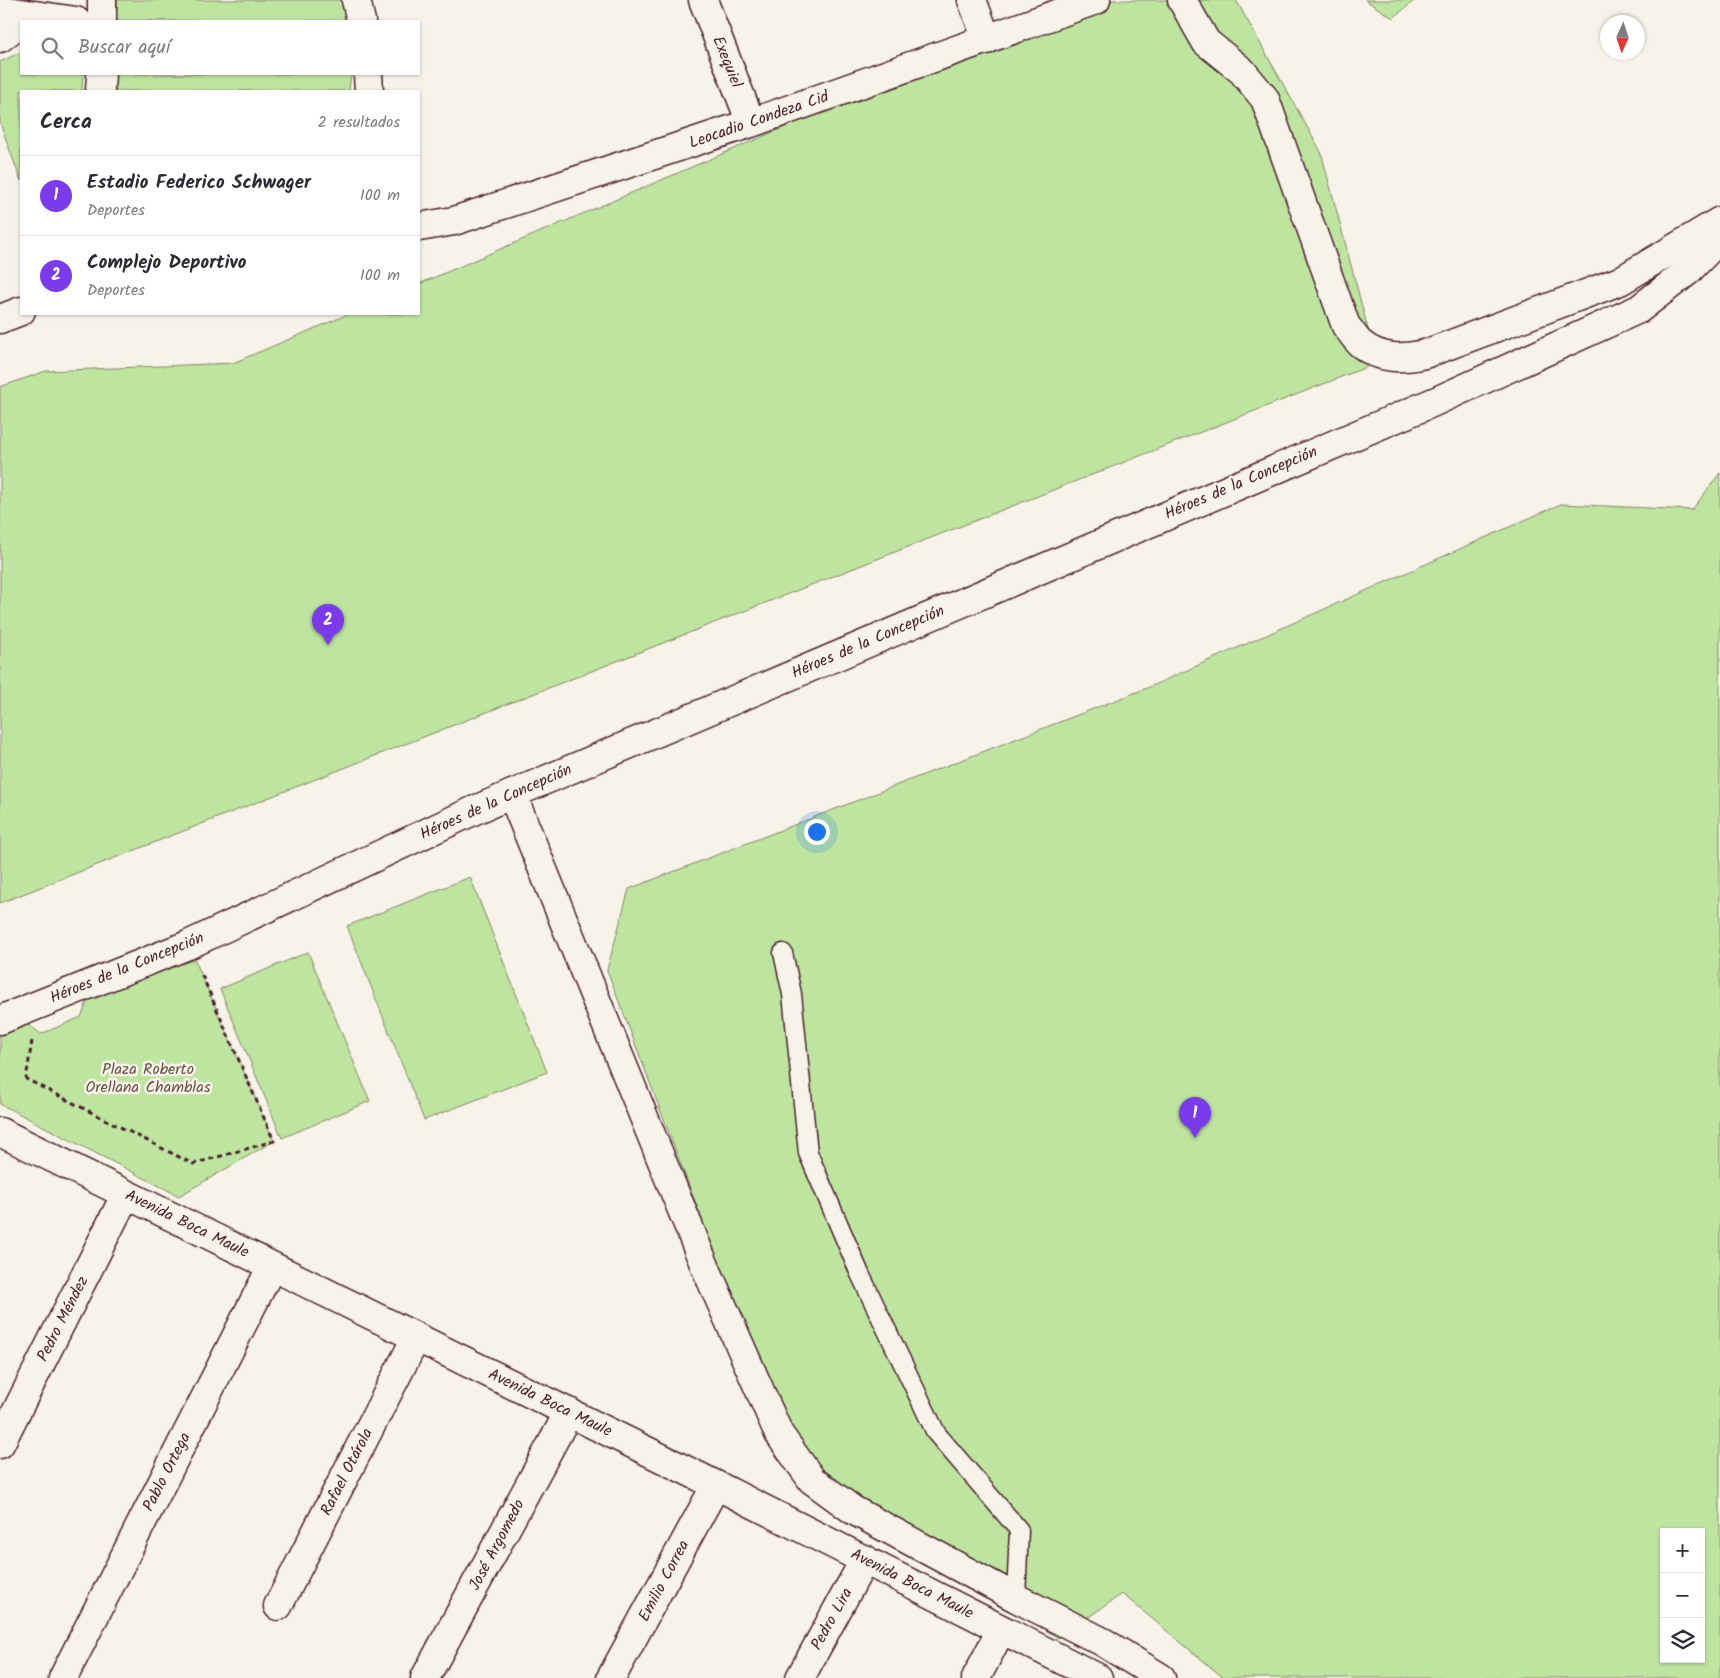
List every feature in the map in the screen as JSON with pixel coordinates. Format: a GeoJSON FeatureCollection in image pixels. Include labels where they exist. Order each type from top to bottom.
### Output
{"type":"FeatureCollection","features":[{"type":"Feature","properties":{"kind":"street"},"geometry":{"type":"LineString","coordinates":[[102,0],[102,20]]}},
{"type":"Feature","properties":{"kind":"street"},"geometry":{"type":"LineString","coordinates":[[356,0],[361,20]]}},
{"type":"Feature","properties":{"kind":"street","name":"Exequiel"},"geometry":{"type":"LineString","coordinates":[[703,0],[751,123]]}},
{"type":"Feature","properties":{"kind":"street"},"geometry":{"type":"LineString","coordinates":[[972,0],[987,40]]}},
{"type":"Feature","properties":{"kind":"street","name":"Leocadio Condeza Cid"},"geometry":{"type":"LineString","coordinates":[[420,227],[454,221],[751,123],[1096,0]]}},
{"type":"Feature","properties":{"kind":"street"},"geometry":{"type":"LineString","coordinates":[[1182,0],[1206,42],[1242,71],[1265,100],[1346,326],[1361,344],[1382,355],[1403,358],[1425,354],[1620,281],[1720,221]]}},
{"type":"Feature","properties":{"kind":"street"},"geometry":{"type":"LineString","coordinates":[[0,10],[25,19],[50,20]]}},
{"type":"Feature","properties":{"kind":"street"},"geometry":{"type":"LineString","coordinates":[[0,38],[20,23]]}},
{"type":"Feature","properties":{"kind":"street"},"geometry":{"type":"LineString","coordinates":[[100,90],[101,75]]}},
{"type":"Feature","properties":{"kind":"street"},"geometry":{"type":"LineString","coordinates":[[368,75],[369,90]]}},
{"type":"Feature","properties":{"kind":"street","name":"Héroes de la Concepción"},"geometry":{"type":"LineString","coordinates":[[0,1020],[188,945],[475,810],[1434,402],[1639,309],[1688,271],[1720,238]]}},
{"type":"Feature","properties":{"kind":"street"},"geometry":{"type":"LineString","coordinates":[[0,319],[20,311]]}},
{"type":"Feature","properties":{"kind":"street"},"geometry":{"type":"LineString","coordinates":[[512,794],[704,1264],[779,1434],[812,1480],[852,1510],[1016,1598],[1103,1642],[1161,1678]]}},
{"type":"Feature","properties":{"kind":"street","name":"Avenida Boca Maule"},"geometry":{"type":"LineString","coordinates":[[0,1132],[865,1559],[1098,1678]]}},
{"type":"Feature","properties":{"kind":"street","name":"Pedro Méndez"},"geometry":{"type":"LineString","coordinates":[[0,1444],[126,1194]]}},
{"type":"Feature","properties":{"kind":"street","name":"Pablo Ortega"},"geometry":{"type":"LineString","coordinates":[[63,1678],[272,1266]]}},
{"type":"Feature","properties":{"kind":"street","name":"Rafael Otárola"},"geometry":{"type":"LineString","coordinates":[[278,1606],[416,1338]]}},
{"type":"Feature","properties":{"kind":"street","name":"José Argomedo"},"geometry":{"type":"LineString","coordinates":[[425,1678],[569,1412]]}},
{"type":"Feature","properties":{"kind":"street","name":"Emilio Correa"},"geometry":{"type":"LineString","coordinates":[[611,1678],[716,1485]]}},
{"type":"Feature","properties":{"kind":"street","name":"Pedro Lira"},"geometry":{"type":"LineString","coordinates":[[800,1678],[865,1559]]}},
{"type":"Feature","properties":{"kind":"street"},"geometry":{"type":"LineString","coordinates":[[976,1678],[1001,1630]]}},
{"type":"Feature","properties":{"kind":"lane"},"geometry":{"type":"LineString","coordinates":[[783,953],[792,994],[808,1153],[860,1274],[936,1433],[1019,1530],[1016,1598]]}},
{"type":"Feature","properties":{"kind":"path"},"geometry":{"type":"LineString","coordinates":[[33,1036],[26,1079],[193,1164],[274,1141],[188,945]]}},
{"type":"Feature","properties":{"kind":"green space"},"geometry":{"type":"Polygon","coordinates":[[[117,0],[341,0],[347,20],[116,20],[117,0]]]}},
{"type":"Feature","properties":{"kind":"green space"},"geometry":{"type":"Polygon","coordinates":[[[1081,0],[1236,0],[1321,152],[1377,363],[0,903],[0,387],[46,371],[233,363],[347,315],[420,315],[420,284],[1081,0]]]}},
{"type":"Feature","properties":{"kind":"green space"},"geometry":{"type":"Polygon","coordinates":[[[1365,0],[1415,0],[1393,18],[1365,0]]]}},
{"type":"Feature","properties":{"kind":"green space"},"geometry":{"type":"Polygon","coordinates":[[[20,52],[20,75],[83,75],[82,90],[20,90],[20,178],[0,123],[0,62],[20,52]]]}},
{"type":"Feature","properties":{"kind":"green space"},"geometry":{"type":"Polygon","coordinates":[[[115,75],[351,75],[349,90],[115,90],[115,75]]]}},
{"type":"Feature","properties":{"kind":"green space"},"geometry":{"type":"Polygon","coordinates":[[[1720,473],[1720,1678],[1224,1678],[1122,1594],[1058,1638],[797,1469],[607,970],[629,889],[1147,688],[1561,504],[1692,510],[1720,473]]]}},
{"type":"Feature","properties":{"kind":"green space"},"geometry":{"type":"Polygon","coordinates":[[[470,877],[547,1072],[424,1120],[347,926],[470,877]]]}},
{"type":"Feature","properties":{"kind":"green space"},"geometry":{"type":"Polygon","coordinates":[[[308,952],[370,1101],[282,1138],[220,989],[308,952]]]}},
{"type":"Feature","properties":{"kind":"green space","name":"Plaza Roberto Orellana Chamblas"},"geometry":{"type":"Polygon","coordinates":[[[192,953],[274,1141],[179,1196],[0,1104],[0,1034],[26,1023],[41,1034],[81,1017],[91,993],[192,953]]]}},
{"type":"Feature","properties":{"kind":"place","name":"Complejo Deportivo"},"geometry":{"type":"Point","coordinates":[328,645]}},
{"type":"Feature","properties":{"kind":"place","name":"Estadio Federico Schwager"},"geometry":{"type":"Point","coordinates":[1195,1138]}}]}
